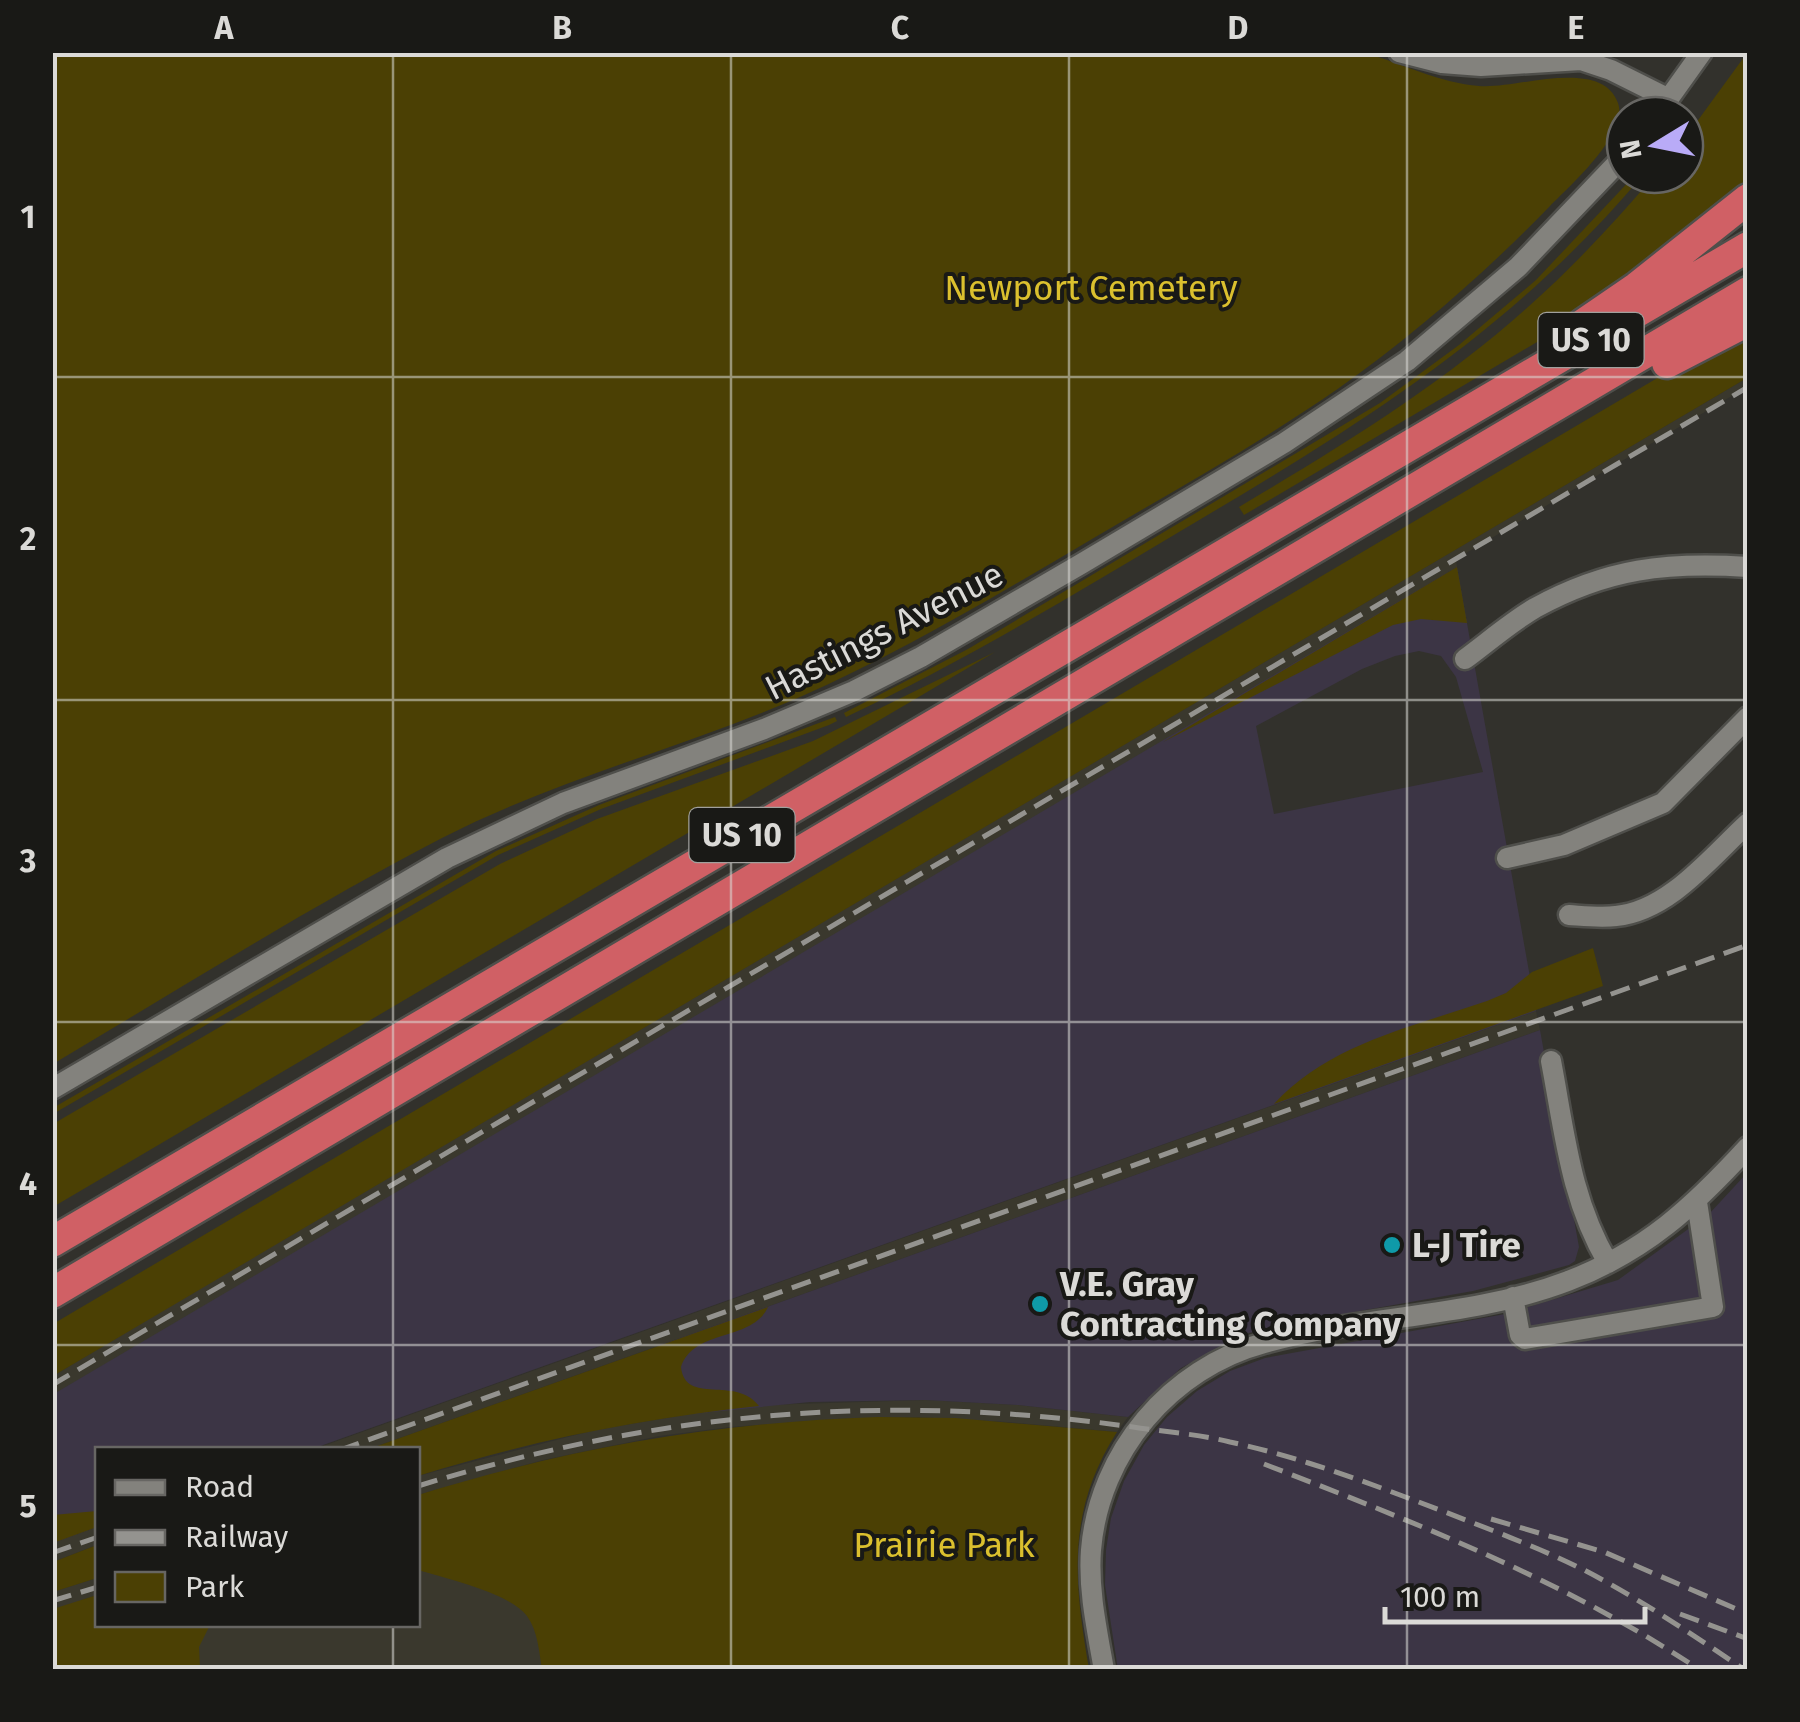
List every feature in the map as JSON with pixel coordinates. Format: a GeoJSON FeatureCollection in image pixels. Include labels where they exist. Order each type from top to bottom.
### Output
{"type":"FeatureCollection","features":[{"type":"Feature","properties":{"kind":"highway"},"geometry":{"type":"LineString","coordinates":[[1432,430],[1458,402],[1637,287],[1748,199]]}},
{"type":"Feature","properties":{"kind":"highway","name":"US 10"},"geometry":{"type":"LineString","coordinates":[[52,1242],[1748,246]]}},
{"type":"Feature","properties":{"kind":"highway","name":"US 10"},"geometry":{"type":"LineString","coordinates":[[52,1293],[1748,292]]}},
{"type":"Feature","properties":{"kind":"highway"},"geometry":{"type":"LineString","coordinates":[[1104,674],[1295,577],[1557,422],[1748,322]]}},
{"type":"Feature","properties":{"kind":"street"},"geometry":{"type":"LineString","coordinates":[[1398,52],[1468,66],[1581,60],[1611,70],[1647,95]]}},
{"type":"Feature","properties":{"kind":"street"},"geometry":{"type":"LineString","coordinates":[[1672,95],[1702,52]]}},
{"type":"Feature","properties":{"kind":"street","name":"Hastings Avenue"},"geometry":{"type":"LineString","coordinates":[[52,1089],[447,858],[563,804],[764,728],[895,671],[1199,494],[1352,399],[1434,339],[1518,267],[1605,176]]}},
{"type":"Feature","properties":{"kind":"street"},"geometry":{"type":"LineString","coordinates":[[1466,659],[1534,609],[1616,573],[1688,563],[1748,567]]}},
{"type":"Feature","properties":{"kind":"street"},"geometry":{"type":"LineString","coordinates":[[1507,858],[1564,845],[1663,803],[1748,717]]}},
{"type":"Feature","properties":{"kind":"street"},"geometry":{"type":"LineString","coordinates":[[1569,915],[1618,916],[1642,910],[1669,895],[1748,823]]}},
{"type":"Feature","properties":{"kind":"street"},"geometry":{"type":"LineString","coordinates":[[1551,1062],[1578,1200],[1586,1224],[1608,1263]]}},
{"type":"Feature","properties":{"kind":"street"},"geometry":{"type":"LineString","coordinates":[[1104,1670],[1090,1577],[1093,1532],[1111,1472],[1137,1428],[1191,1377],[1218,1360],[1257,1345],[1513,1298],[1566,1282],[1654,1236],[1697,1202],[1747,1147]]}},
{"type":"Feature","properties":{"kind":"street"},"geometry":{"type":"LineString","coordinates":[[1513,1298],[1520,1335],[1525,1339],[1713,1307],[1697,1202]]}},
{"type":"Feature","properties":{"kind":"shaded area"},"geometry":{"type":"Polygon","coordinates":[[[1747,378],[1747,387],[1456,559],[1457,567],[1336,641],[53,1395],[53,1376],[1747,378]]]}},
{"type":"Feature","properties":{"kind":"shaded area"},"geometry":{"type":"Polygon","coordinates":[[[1457,567],[1536,1011],[318,1447],[95,1447],[95,1528],[53,1543],[52,1395],[1457,567]],[[1419,651],[1395,656],[1362,669],[1256,726],[1274,814],[1483,772],[1456,677],[1441,656],[1419,651]]]}},
{"type":"Feature","properties":{"kind":"shaded area"},"geometry":{"type":"Polygon","coordinates":[[[1536,1011],[1540,1030],[375,1447],[320,1447],[1536,1011]]]}},
{"type":"Feature","properties":{"kind":"shaded area"},"geometry":{"type":"Polygon","coordinates":[[[1540,1030],[1579,1247],[1575,1261],[1569,1265],[1473,1291],[1241,1335],[1181,1368],[1128,1417],[925,1400],[810,1402],[672,1416],[658,1346],[1540,1030]]]}},
{"type":"Feature","properties":{"kind":"shaded area"},"geometry":{"type":"Polygon","coordinates":[[[1747,1173],[1747,1669],[1118,1670],[1105,1585],[1111,1518],[1124,1481],[1144,1445],[1167,1417],[1197,1391],[1230,1371],[1265,1358],[1505,1314],[1618,1280],[1709,1214],[1747,1173]]]}},
{"type":"Feature","properties":{"kind":"shaded area"},"geometry":{"type":"Polygon","coordinates":[[[925,1400],[1128,1417],[1117,1432],[916,1417],[730,1427],[659,1436],[543,1460],[420,1494],[420,1475],[595,1430],[764,1405],[925,1400]]]}},
{"type":"Feature","properties":{"kind":"shaded area"},"geometry":{"type":"Polygon","coordinates":[[[95,1528],[95,1546],[53,1562],[52,1543],[95,1528]]]}},
{"type":"Feature","properties":{"kind":"shaded area"},"geometry":{"type":"Polygon","coordinates":[[[420,1545],[440,1550],[608,1669],[200,1669],[192,1627],[420,1627],[420,1545]]]}},
{"type":"Feature","properties":{"kind":"shaded area"},"geometry":{"type":"Polygon","coordinates":[[[95,1579],[95,1596],[82,1600],[53,1669],[52,1592],[95,1579]]]}},
{"type":"Feature","properties":{"kind":"green space","name":"Newport Cemetery"},"geometry":{"type":"Polygon","coordinates":[[[53,53],[1366,53],[1465,84],[1494,86],[1576,78],[1594,81],[1613,95],[1605,95],[1605,146],[1525,231],[1475,279],[1367,367],[1248,447],[985,602],[838,680],[530,798],[442,838],[294,920],[53,1064],[53,53]]]}},
{"type":"Feature","properties":{"kind":"green space"},"geometry":{"type":"Polygon","coordinates":[[[1747,53],[1747,190],[1593,309],[1244,515],[1239,507],[1388,414],[1494,336],[1578,260],[1637,195],[1705,195],[1705,111],[1747,53]]]}},
{"type":"Feature","properties":{"kind":"green space"},"geometry":{"type":"Polygon","coordinates":[[[1616,195],[1625,195],[1593,231],[1486,329],[1371,413],[1059,603],[933,674],[846,717],[844,713],[968,649],[1380,403],[1459,345],[1536,280],[1616,195]]]}},
{"type":"Feature","properties":{"kind":"green space"},"geometry":{"type":"Polygon","coordinates":[[[1747,330],[1747,378],[53,1376],[53,1324],[1676,367],[1747,330]]]}},
{"type":"Feature","properties":{"kind":"green space"},"geometry":{"type":"Polygon","coordinates":[[[1457,567],[1467,623],[1421,619],[1393,625],[1163,742],[1457,567]]]}},
{"type":"Feature","properties":{"kind":"green space"},"geometry":{"type":"Polygon","coordinates":[[[995,652],[53,1207],[53,1124],[500,864],[597,819],[813,741],[995,652]]]}},
{"type":"Feature","properties":{"kind":"green space"},"geometry":{"type":"Polygon","coordinates":[[[835,717],[837,721],[829,725],[601,809],[498,855],[53,1114],[53,1108],[496,851],[599,805],[835,717]]]}},
{"type":"Feature","properties":{"kind":"green space"},"geometry":{"type":"Polygon","coordinates":[[[1593,948],[1603,986],[1274,1104],[1296,1083],[1346,1052],[1506,993],[1532,972],[1593,948]]]}},
{"type":"Feature","properties":{"kind":"green space"},"geometry":{"type":"Polygon","coordinates":[[[768,1307],[749,1326],[698,1346],[681,1367],[692,1385],[738,1392],[759,1406],[587,1432],[420,1475],[420,1447],[375,1447],[768,1307]]]}},
{"type":"Feature","properties":{"kind":"green space","name":"Prairie Park"},"geometry":{"type":"Polygon","coordinates":[[[955,1418],[1117,1432],[1089,1490],[1078,1548],[1080,1606],[1089,1669],[542,1669],[534,1628],[519,1608],[476,1587],[420,1571],[420,1494],[531,1464],[645,1440],[819,1420],[955,1418]]]}},
{"type":"Feature","properties":{"kind":"green space"},"geometry":{"type":"Polygon","coordinates":[[[95,1511],[95,1528],[53,1543],[53,1515],[95,1511]]]}},
{"type":"Feature","properties":{"kind":"green space"},"geometry":{"type":"Polygon","coordinates":[[[95,1546],[95,1579],[53,1592],[53,1562],[95,1546]]]}},
{"type":"Feature","properties":{"kind":"green space"},"geometry":{"type":"Polygon","coordinates":[[[95,1596],[95,1627],[209,1627],[199,1647],[200,1669],[53,1669],[53,1609],[95,1596]]]}},
{"type":"Feature","properties":{"kind":"railway"},"geometry":{"type":"LineString","coordinates":[[52,1385],[1748,387]]}},
{"type":"Feature","properties":{"kind":"railway"},"geometry":{"type":"LineString","coordinates":[[348,1447],[1748,945]]}},
{"type":"Feature","properties":{"kind":"railway"},"geometry":{"type":"LineString","coordinates":[[420,1485],[596,1441],[772,1416],[950,1411],[1040,1416],[1194,1435],[1258,1448],[1339,1473],[1533,1547],[1625,1593],[1745,1670]]}},
{"type":"Feature","properties":{"kind":"railway"},"geometry":{"type":"LineString","coordinates":[[1264,1464],[1488,1555],[1596,1608],[1700,1670]]}},
{"type":"Feature","properties":{"kind":"railway"},"geometry":{"type":"LineString","coordinates":[[1491,1519],[1604,1552],[1748,1614]]}},
{"type":"Feature","properties":{"kind":"railway"},"geometry":{"type":"LineString","coordinates":[[52,1553],[95,1538]]}},
{"type":"Feature","properties":{"kind":"railway"},"geometry":{"type":"LineString","coordinates":[[52,1601],[95,1588]]}},
{"type":"Feature","properties":{"kind":"railway"},"geometry":{"type":"LineString","coordinates":[[1680,1614],[1748,1639]]}},
{"type":"Feature","properties":{"kind":"place","name":"L-J Tire"},"geometry":{"type":"Point","coordinates":[1392,1245]}},
{"type":"Feature","properties":{"kind":"place","name":"V.E. Gray Contracting Company"},"geometry":{"type":"Point","coordinates":[1040,1304]}}]}
